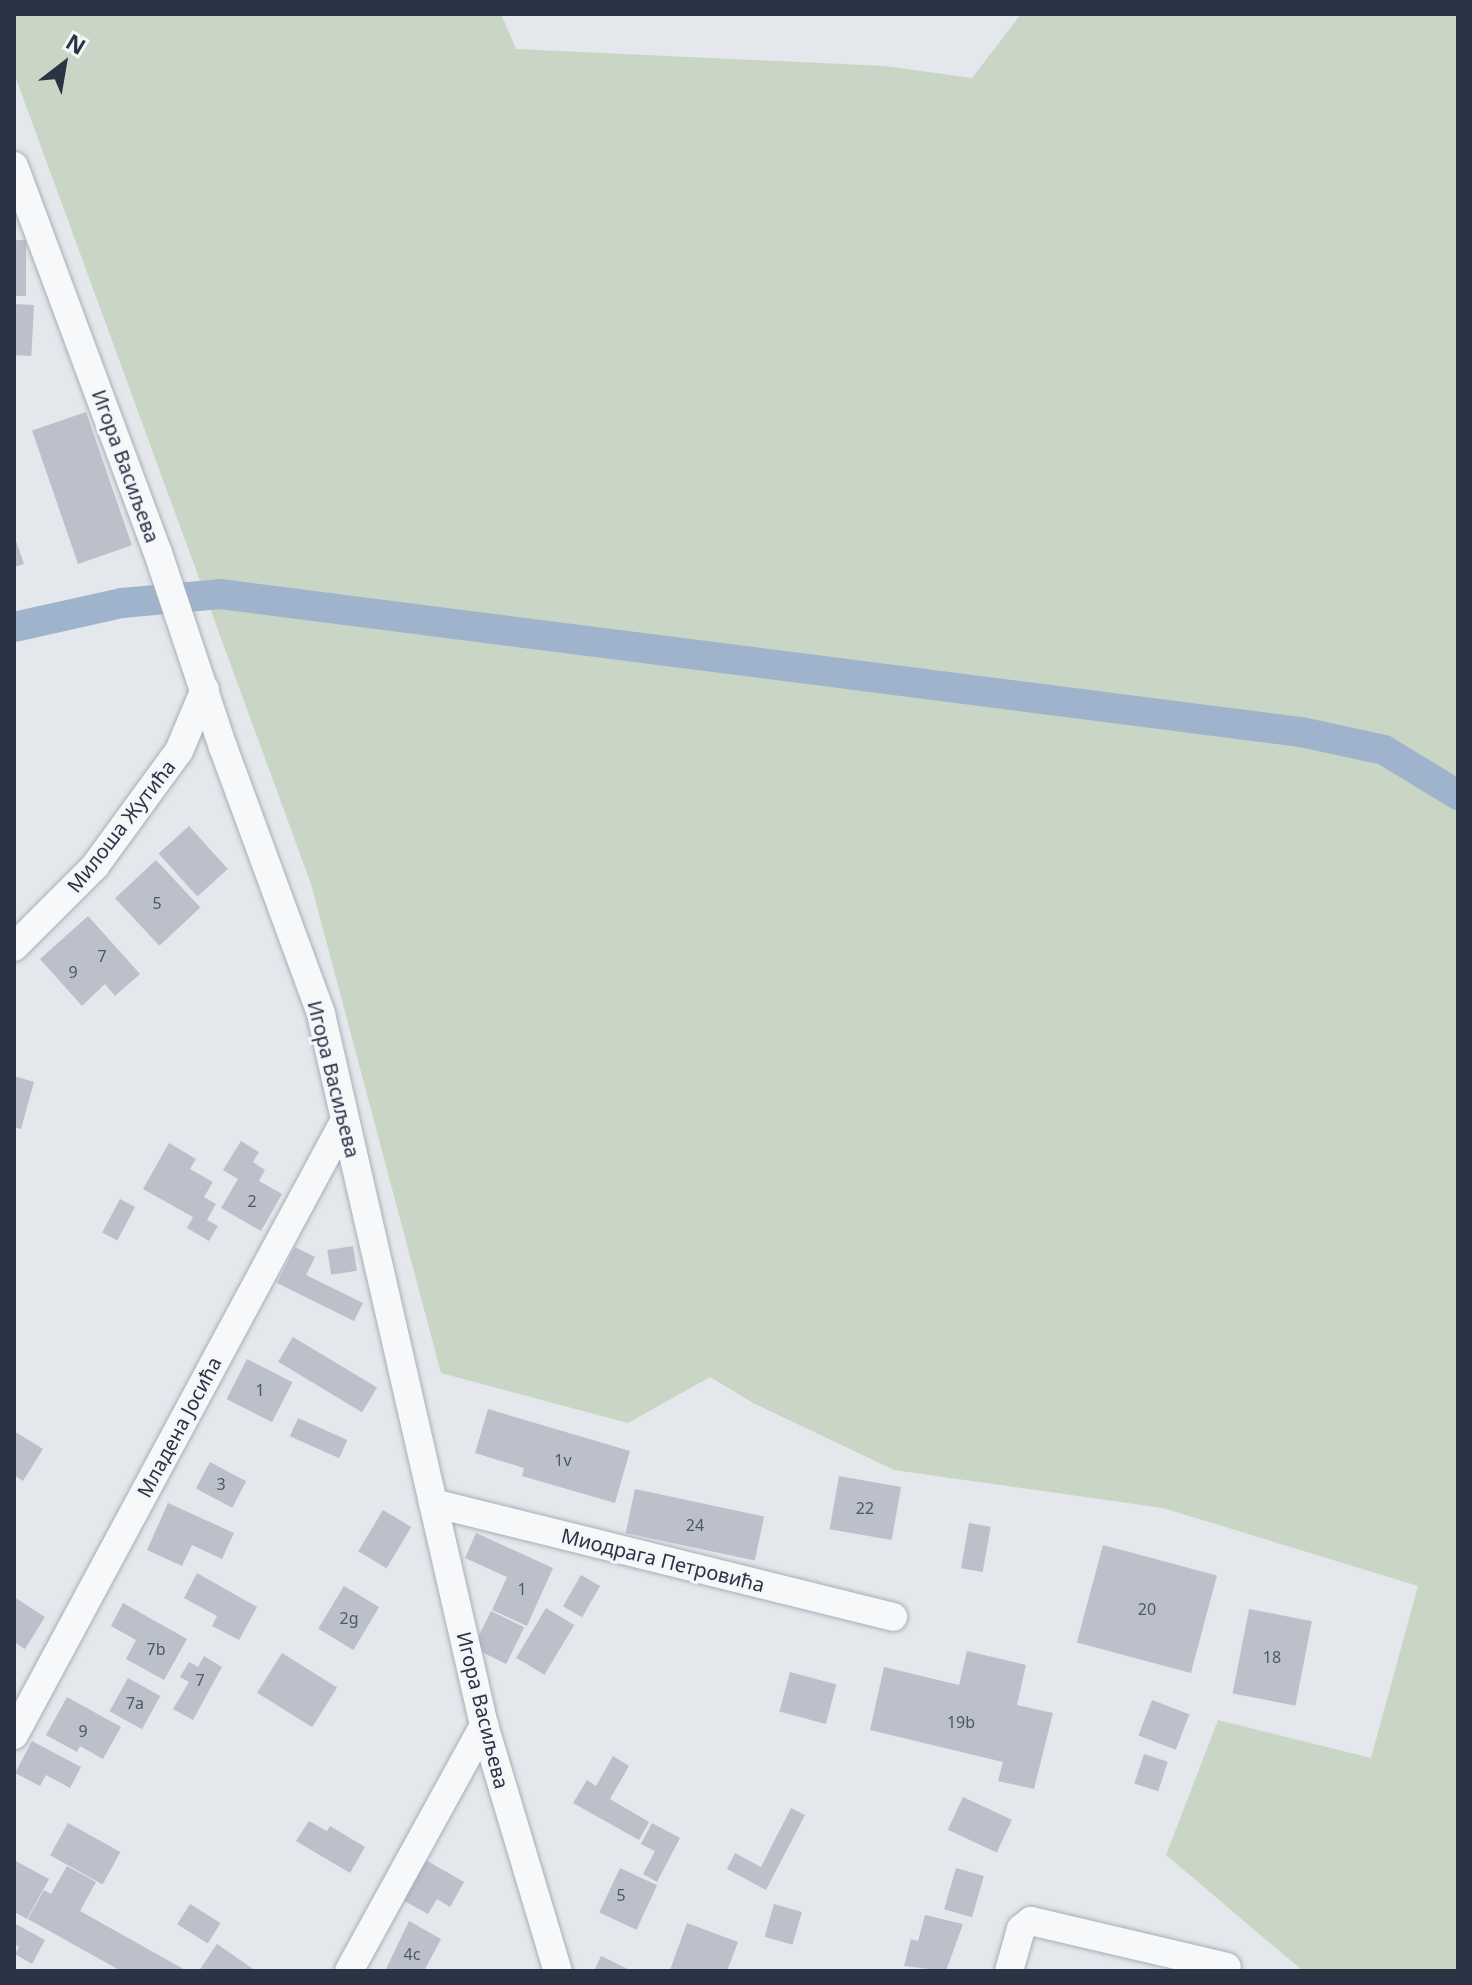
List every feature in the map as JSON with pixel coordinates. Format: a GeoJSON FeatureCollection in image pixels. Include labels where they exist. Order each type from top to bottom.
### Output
{"type":"FeatureCollection","features":[{"type":"Feature","properties":{"kind":"street","name":"Игора Васиљева"},"geometry":{"type":"LineString","coordinates":[[14,166],[164,570],[321,1014],[484,1725],[558,1971]]}},
{"type":"Feature","properties":{"kind":"street","name":"Милоша Жутића"},"geometry":{"type":"LineString","coordinates":[[14,947],[95,866],[179,751],[205,689]]}},
{"type":"Feature","properties":{"kind":"street","name":"Младена Јосића"},"geometry":{"type":"LineString","coordinates":[[14,1735],[345,1120]]}},
{"type":"Feature","properties":{"kind":"street","name":"Миодрага Петровића"},"geometry":{"type":"LineString","coordinates":[[433,1503],[893,1617]]}},
{"type":"Feature","properties":{"kind":"street"},"geometry":{"type":"LineString","coordinates":[[349,1971],[484,1725]]}},
{"type":"Feature","properties":{"kind":"street"},"geometry":{"type":"LineString","coordinates":[[1009,1971],[1021,1929],[1031,1921],[1227,1967]]}},
{"type":"Feature","properties":{"kind":"green space"},"geometry":{"type":"Polygon","coordinates":[[[14,14],[501,14],[516,49],[885,66],[972,78],[1021,14],[1458,14],[1458,1971],[1303,1971],[1166,1855],[1218,1720],[1371,1758],[1418,1586],[1163,1508],[894,1470],[753,1403],[710,1377],[628,1423],[441,1373],[311,884],[14,73],[14,14]]]}},
{"type":"Feature","properties":{"kind":"building"},"geometry":{"type":"Polygon","coordinates":[[[14,240],[26,240],[26,296],[14,296],[14,240]]]}},
{"type":"Feature","properties":{"kind":"building"},"geometry":{"type":"Polygon","coordinates":[[[14,304],[34,305],[31,356],[14,355],[14,304]]]}},
{"type":"Feature","properties":{"kind":"building"},"geometry":{"type":"Polygon","coordinates":[[[86,412],[132,545],[78,564],[32,431],[86,412]]]}},
{"type":"Feature","properties":{"kind":"building"},"geometry":{"type":"Polygon","coordinates":[[[14,535],[24,564],[14,567],[14,535]]]}},
{"type":"Feature","properties":{"kind":"building"},"geometry":{"type":"Polygon","coordinates":[[[189,826],[228,869],[197,897],[159,853],[189,826]]]}},
{"type":"Feature","properties":{"kind":"building"},"geometry":{"type":"Polygon","coordinates":[[[156,860],[200,908],[159,946],[115,898],[156,860]]]}},
{"type":"Feature","properties":{"kind":"building"},"geometry":{"type":"Polygon","coordinates":[[[88,916],[140,974],[115,996],[105,984],[82,1006],[40,959],[88,916]]]}},
{"type":"Feature","properties":{"kind":"building"},"geometry":{"type":"Polygon","coordinates":[[[14,1076],[34,1082],[21,1129],[14,1127],[14,1076]]]}},
{"type":"Feature","properties":{"kind":"building"},"geometry":{"type":"Polygon","coordinates":[[[241,1141],[259,1152],[253,1162],[265,1170],[259,1181],[282,1194],[261,1231],[221,1208],[238,1179],[223,1170],[241,1141]]]}},
{"type":"Feature","properties":{"kind":"building"},"geometry":{"type":"Polygon","coordinates":[[[169,1143],[196,1159],[190,1169],[213,1182],[204,1197],[216,1204],[207,1220],[218,1226],[209,1241],[187,1228],[193,1217],[143,1189],[169,1143]]]}},
{"type":"Feature","properties":{"kind":"building"},"geometry":{"type":"Polygon","coordinates":[[[120,1199],[135,1207],[117,1241],[102,1233],[120,1199]]]}},
{"type":"Feature","properties":{"kind":"building"},"geometry":{"type":"Polygon","coordinates":[[[353,1246],[357,1271],[331,1275],[327,1250],[353,1246]]]}},
{"type":"Feature","properties":{"kind":"building"},"geometry":{"type":"Polygon","coordinates":[[[295,1247],[315,1257],[306,1275],[363,1303],[354,1321],[277,1283],[295,1247]]]}},
{"type":"Feature","properties":{"kind":"building"},"geometry":{"type":"Polygon","coordinates":[[[293,1337],[377,1387],[362,1412],[278,1362],[293,1337]]]}},
{"type":"Feature","properties":{"kind":"building"},"geometry":{"type":"Polygon","coordinates":[[[247,1359],[292,1382],[272,1422],[227,1399],[247,1359]]]}},
{"type":"Feature","properties":{"kind":"building"},"geometry":{"type":"Polygon","coordinates":[[[488,1409],[630,1451],[615,1503],[522,1476],[524,1468],[475,1453],[488,1409]]]}},
{"type":"Feature","properties":{"kind":"building"},"geometry":{"type":"Polygon","coordinates":[[[298,1418],[347,1440],[339,1458],[290,1436],[298,1418]]]}},
{"type":"Feature","properties":{"kind":"building"},"geometry":{"type":"Polygon","coordinates":[[[14,1431],[43,1449],[23,1481],[14,1475],[14,1431]]]}},
{"type":"Feature","properties":{"kind":"building"},"geometry":{"type":"Polygon","coordinates":[[[210,1462],[246,1481],[232,1508],[196,1488],[210,1462]]]}},
{"type":"Feature","properties":{"kind":"building"},"geometry":{"type":"Polygon","coordinates":[[[839,1476],[901,1487],[892,1540],[830,1529],[839,1476]]]}},
{"type":"Feature","properties":{"kind":"building"},"geometry":{"type":"Polygon","coordinates":[[[635,1489],[764,1516],[755,1560],[626,1533],[635,1489]]]}},
{"type":"Feature","properties":{"kind":"building"},"geometry":{"type":"Polygon","coordinates":[[[168,1503],[234,1533],[222,1559],[192,1545],[182,1566],[147,1550],[168,1503]]]}},
{"type":"Feature","properties":{"kind":"building"},"geometry":{"type":"Polygon","coordinates":[[[383,1510],[411,1527],[387,1568],[358,1551],[383,1510]]]}},
{"type":"Feature","properties":{"kind":"building"},"geometry":{"type":"Polygon","coordinates":[[[969,1523],[991,1527],[983,1572],[961,1568],[969,1523]]]}},
{"type":"Feature","properties":{"kind":"building"},"geometry":{"type":"Polygon","coordinates":[[[476,1533],[553,1568],[527,1626],[492,1610],[507,1577],[465,1558],[476,1533]]]}},
{"type":"Feature","properties":{"kind":"building"},"geometry":{"type":"Polygon","coordinates":[[[1103,1545],[1217,1576],[1191,1673],[1077,1643],[1103,1545]]]}},
{"type":"Feature","properties":{"kind":"building"},"geometry":{"type":"Polygon","coordinates":[[[197,1573],[257,1607],[239,1640],[212,1626],[217,1616],[184,1598],[197,1573]]]}},
{"type":"Feature","properties":{"kind":"building"},"geometry":{"type":"Polygon","coordinates":[[[581,1575],[600,1586],[582,1617],[563,1606],[581,1575]]]}},
{"type":"Feature","properties":{"kind":"building"},"geometry":{"type":"Polygon","coordinates":[[[344,1586],[379,1607],[353,1650],[318,1629],[344,1586]]]}},
{"type":"Feature","properties":{"kind":"building"},"geometry":{"type":"Polygon","coordinates":[[[14,1597],[45,1617],[25,1649],[14,1642],[14,1597]]]}},
{"type":"Feature","properties":{"kind":"building"},"geometry":{"type":"Polygon","coordinates":[[[123,1603],[187,1639],[164,1680],[126,1659],[136,1640],[111,1626],[123,1603]]]}},
{"type":"Feature","properties":{"kind":"building"},"geometry":{"type":"Polygon","coordinates":[[[546,1608],[574,1625],[544,1675],[516,1658],[546,1608]]]}},
{"type":"Feature","properties":{"kind":"building"},"geometry":{"type":"Polygon","coordinates":[[[1249,1609],[1312,1621],[1295,1706],[1233,1693],[1249,1609]]]}},
{"type":"Feature","properties":{"kind":"building"},"geometry":{"type":"Polygon","coordinates":[[[491,1611],[524,1627],[506,1664],[473,1648],[491,1611]]]}},
{"type":"Feature","properties":{"kind":"building"},"geometry":{"type":"Polygon","coordinates":[[[967,1651],[1026,1665],[1017,1705],[1053,1713],[1034,1789],[998,1781],[1003,1762],[870,1730],[884,1667],[959,1685],[967,1651]]]}},
{"type":"Feature","properties":{"kind":"building"},"geometry":{"type":"Polygon","coordinates":[[[282,1653],[337,1687],[312,1727],[257,1693],[282,1653]]]}},
{"type":"Feature","properties":{"kind":"building"},"geometry":{"type":"Polygon","coordinates":[[[204,1656],[222,1667],[193,1720],[173,1709],[189,1682],[180,1677],[189,1662],[198,1667],[204,1656]]]}},
{"type":"Feature","properties":{"kind":"building"},"geometry":{"type":"Polygon","coordinates":[[[790,1672],[836,1684],[826,1724],[779,1712],[790,1672]]]}},
{"type":"Feature","properties":{"kind":"building"},"geometry":{"type":"Polygon","coordinates":[[[128,1678],[160,1696],[142,1729],[110,1711],[128,1678]]]}},
{"type":"Feature","properties":{"kind":"building"},"geometry":{"type":"Polygon","coordinates":[[[67,1697],[121,1727],[103,1759],[80,1746],[77,1752],[46,1735],[67,1697]]]}},
{"type":"Feature","properties":{"kind":"building"},"geometry":{"type":"Polygon","coordinates":[[[1152,1700],[1189,1714],[1176,1750],[1138,1735],[1152,1700]]]}},
{"type":"Feature","properties":{"kind":"building"},"geometry":{"type":"Polygon","coordinates":[[[32,1741],[81,1767],[70,1788],[46,1775],[40,1786],[15,1773],[32,1741]]]}},
{"type":"Feature","properties":{"kind":"building"},"geometry":{"type":"Polygon","coordinates":[[[1144,1754],[1168,1762],[1158,1791],[1134,1783],[1144,1754]]]}},
{"type":"Feature","properties":{"kind":"building"},"geometry":{"type":"Polygon","coordinates":[[[613,1756],[629,1766],[610,1799],[649,1822],[639,1840],[573,1803],[587,1780],[596,1786],[613,1756]]]}},
{"type":"Feature","properties":{"kind":"building"},"geometry":{"type":"Polygon","coordinates":[[[963,1797],[1012,1820],[997,1852],[948,1830],[963,1797]]]}},
{"type":"Feature","properties":{"kind":"building"},"geometry":{"type":"Polygon","coordinates":[[[791,1808],[805,1815],[766,1890],[727,1869],[735,1853],[761,1867],[791,1808]]]}},
{"type":"Feature","properties":{"kind":"building"},"geometry":{"type":"Polygon","coordinates":[[[309,1821],[327,1831],[330,1826],[365,1847],[350,1873],[296,1841],[309,1821]]]}},
{"type":"Feature","properties":{"kind":"building"},"geometry":{"type":"Polygon","coordinates":[[[68,1823],[120,1852],[103,1884],[50,1855],[68,1823]]]}},
{"type":"Feature","properties":{"kind":"building"},"geometry":{"type":"Polygon","coordinates":[[[652,1823],[680,1838],[657,1882],[643,1874],[655,1851],[641,1844],[652,1823]]]}},
{"type":"Feature","properties":{"kind":"building"},"geometry":{"type":"Polygon","coordinates":[[[424,1859],[464,1882],[450,1907],[437,1899],[428,1914],[401,1899],[424,1859]]]}},
{"type":"Feature","properties":{"kind":"building"},"geometry":{"type":"Polygon","coordinates":[[[14,1860],[49,1879],[27,1919],[14,1912],[14,1860]]]}},
{"type":"Feature","properties":{"kind":"building"},"geometry":{"type":"Polygon","coordinates":[[[67,1866],[96,1882],[80,1911],[187,1971],[121,1971],[28,1919],[44,1890],[51,1894],[67,1866]]]}},
{"type":"Feature","properties":{"kind":"building"},"geometry":{"type":"Polygon","coordinates":[[[620,1868],[657,1885],[636,1930],[599,1912],[620,1868]]]}},
{"type":"Feature","properties":{"kind":"building"},"geometry":{"type":"Polygon","coordinates":[[[956,1868],[984,1876],[972,1917],[944,1909],[956,1868]]]}},
{"type":"Feature","properties":{"kind":"building"},"geometry":{"type":"Polygon","coordinates":[[[190,1904],[221,1923],[208,1943],[177,1924],[190,1904]]]}},
{"type":"Feature","properties":{"kind":"building"},"geometry":{"type":"Polygon","coordinates":[[[774,1904],[802,1912],[793,1945],[765,1937],[774,1904]]]}},
{"type":"Feature","properties":{"kind":"building"},"geometry":{"type":"Polygon","coordinates":[[[925,1915],[963,1924],[946,1971],[904,1966],[911,1939],[918,1941],[925,1915]]]}},
{"type":"Feature","properties":{"kind":"building"},"geometry":{"type":"Polygon","coordinates":[[[409,1921],[441,1939],[424,1971],[385,1971],[409,1921]]]}},
{"type":"Feature","properties":{"kind":"building"},"geometry":{"type":"Polygon","coordinates":[[[14,1923],[45,1940],[32,1964],[15,1954],[19,1947],[14,1944],[14,1923]]]}},
{"type":"Feature","properties":{"kind":"building"},"geometry":{"type":"Polygon","coordinates":[[[687,1923],[738,1942],[727,1971],[670,1970],[687,1923]]]}},
{"type":"Feature","properties":{"kind":"building"},"geometry":{"type":"Polygon","coordinates":[[[217,1944],[256,1971],[199,1971],[217,1944]]]}},
{"type":"Feature","properties":{"kind":"building"},"geometry":{"type":"Polygon","coordinates":[[[601,1956],[632,1971],[594,1971],[601,1956]]]}},
{"type":"Feature","properties":{"kind":"waterway"},"geometry":{"type":"LineString","coordinates":[[14,627],[122,603],[220,594],[1301,732],[1384,750],[1458,795]]}}]}
